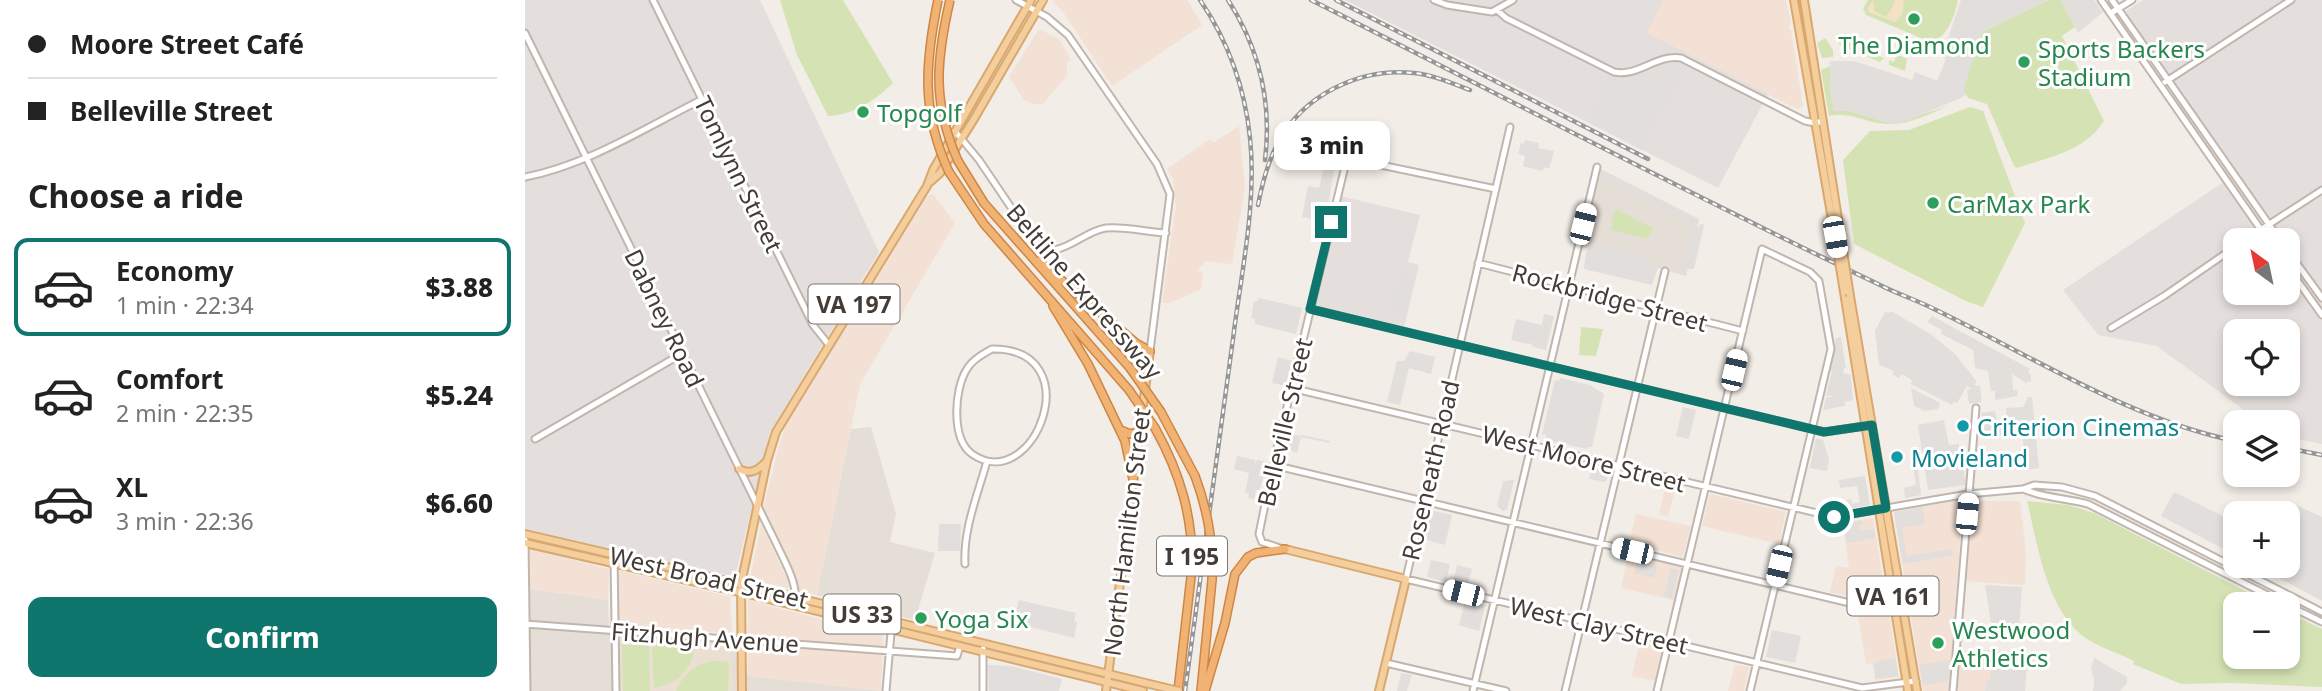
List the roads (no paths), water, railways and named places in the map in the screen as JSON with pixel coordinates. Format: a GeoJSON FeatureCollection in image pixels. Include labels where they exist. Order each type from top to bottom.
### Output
{"type":"FeatureCollection","features":[{"type":"Feature","properties":{"kind":"highway","name":"Beltline Expressway"},"geometry":{"type":"LineString","coordinates":[[938,0],[928,52],[928,101],[935,139],[949,172],[984,224],[1129,390],[1155,428],[1180,481],[1189,513],[1192,568],[1178,691]]}},
{"type":"Feature","properties":{"kind":"highway","name":"Beltline Expressway"},"geometry":{"type":"LineString","coordinates":[[950,0],[941,44],[938,83],[943,121],[958,161],[984,203],[1131,368],[1161,412],[1195,476],[1208,516],[1212,540],[1212,580],[1203,691]]}},
{"type":"Feature","properties":{"kind":"highway"},"geometry":{"type":"LineString","coordinates":[[1019,243],[1136,343],[1150,351]]}},
{"type":"Feature","properties":{"kind":"highway"},"geometry":{"type":"LineString","coordinates":[[1043,291],[1088,364],[1118,428],[1129,455],[1133,484]]}},
{"type":"Feature","properties":{"kind":"highway"},"geometry":{"type":"LineString","coordinates":[[1118,428],[1130,434],[1140,430]]}},
{"type":"Feature","properties":{"kind":"highway"},"geometry":{"type":"LineString","coordinates":[[1203,691],[1225,623],[1235,573],[1248,557],[1267,550],[1285,549]]}},
{"type":"Feature","properties":{"kind":"main road","name":"VA 161"},"geometry":{"type":"LineString","coordinates":[[1794,0],[1838,237]]}},
{"type":"Feature","properties":{"kind":"main road","name":"VA 161"},"geometry":{"type":"LineString","coordinates":[[1804,0],[1908,691]]}},
{"type":"Feature","properties":{"kind":"main road","name":"VA 197"},"geometry":{"type":"LineString","coordinates":[[927,186],[940,173],[962,138],[1043,1]]}},
{"type":"Feature","properties":{"kind":"main road","name":"VA 197"},"geometry":{"type":"LineString","coordinates":[[742,691],[741,588],[767,461],[782,422],[927,186],[955,131],[1029,3]]}},
{"type":"Feature","properties":{"kind":"main road","name":"North Hamilton Street"},"geometry":{"type":"LineString","coordinates":[[1106,691],[1150,351]]}},
{"type":"Feature","properties":{"kind":"main road"},"geometry":{"type":"LineString","coordinates":[[740,469],[753,472],[767,461]]}},
{"type":"Feature","properties":{"kind":"main road","name":"VA 161"},"geometry":{"type":"LineString","coordinates":[[1882,509],[1901,596],[1917,691]]}},
{"type":"Feature","properties":{"kind":"main road","name":"West Broad Street"},"geometry":{"type":"LineString","coordinates":[[525,534],[741,588],[794,605],[892,625],[1108,678],[1178,691]]}},
{"type":"Feature","properties":{"kind":"main road","name":"West Broad Street"},"geometry":{"type":"LineString","coordinates":[[525,543],[614,563],[796,597],[960,646],[983,648]]}},
{"type":"Feature","properties":{"kind":"main road","name":"West Clay Street"},"geometry":{"type":"LineString","coordinates":[[1285,549],[1406,579]]}},
{"type":"Feature","properties":{"kind":"main road","name":"Roseneath Road"},"geometry":{"type":"LineString","coordinates":[[1379,691],[1406,579]]}},
{"type":"Feature","properties":{"kind":"main road","name":"West Broad Street"},"geometry":{"type":"LineString","coordinates":[[1108,678],[1143,691]]}},
{"type":"Feature","properties":{"kind":"street","name":"Tomlynn Street"},"geometry":{"type":"LineString","coordinates":[[653,0],[813,325],[819,336],[829,345]]}},
{"type":"Feature","properties":{"kind":"street","name":"North Hamilton Street"},"geometry":{"type":"LineString","coordinates":[[1016,0],[1029,3],[1068,35],[1157,164],[1170,194],[1150,351]]}},
{"type":"Feature","properties":{"kind":"street"},"geometry":{"type":"LineString","coordinates":[[1434,0],[1447,5],[1489,12],[1513,0]]}},
{"type":"Feature","properties":{"kind":"street"},"geometry":{"type":"LineString","coordinates":[[2101,0],[2260,228]]}},
{"type":"Feature","properties":{"kind":"street"},"geometry":{"type":"LineString","coordinates":[[2112,0],[2272,228]]}},
{"type":"Feature","properties":{"kind":"street"},"geometry":{"type":"LineString","coordinates":[[2111,13],[2132,0]]}},
{"type":"Feature","properties":{"kind":"street"},"geometry":{"type":"LineString","coordinates":[[2160,85],[2291,0]]}},
{"type":"Feature","properties":{"kind":"street"},"geometry":{"type":"LineString","coordinates":[[1497,10],[1506,18],[1614,72],[1630,72],[1664,58],[1681,58],[1805,121],[1823,121]]}},
{"type":"Feature","properties":{"kind":"street","name":"Dabney Road"},"geometry":{"type":"LineString","coordinates":[[525,33],[740,469],[783,560],[796,597]]}},
{"type":"Feature","properties":{"kind":"street"},"geometry":{"type":"LineString","coordinates":[[525,177],[586,157],[703,99]]}},
{"type":"Feature","properties":{"kind":"street","name":"Roseneath Road"},"geometry":{"type":"LineString","coordinates":[[1406,579],[1510,127]]}},
{"type":"Feature","properties":{"kind":"street"},"geometry":{"type":"LineString","coordinates":[[955,131],[1041,248],[1059,249],[1107,228],[1165,233]]}},
{"type":"Feature","properties":{"kind":"street","name":"Belleville Street"},"geometry":{"type":"LineString","coordinates":[[1261,523],[1347,158],[1496,189]]}},
{"type":"Feature","properties":{"kind":"street"},"geometry":{"type":"LineString","coordinates":[[1473,691],[1597,167]]}},
{"type":"Feature","properties":{"kind":"street"},"geometry":{"type":"LineString","coordinates":[[2263,228],[2322,190]]}},
{"type":"Feature","properties":{"kind":"street"},"geometry":{"type":"LineString","coordinates":[[1657,691],[1762,249],[1817,278],[1831,341],[1826,375],[1751,691]]}},
{"type":"Feature","properties":{"kind":"street"},"geometry":{"type":"LineString","coordinates":[[2111,328],[2223,255]]}},
{"type":"Feature","properties":{"kind":"street","name":"Rockbridge Street"},"geometry":{"type":"LineString","coordinates":[[1478,262],[1743,331]]}},
{"type":"Feature","properties":{"kind":"street"},"geometry":{"type":"LineString","coordinates":[[2300,268],[2322,298]]}},
{"type":"Feature","properties":{"kind":"street"},"geometry":{"type":"LineString","coordinates":[[1565,691],[1665,271]]}},
{"type":"Feature","properties":{"kind":"street"},"geometry":{"type":"LineString","coordinates":[[2300,282],[2307,278]]}},
{"type":"Feature","properties":{"kind":"street"},"geometry":{"type":"LineString","coordinates":[[2300,284],[2322,314]]}},
{"type":"Feature","properties":{"kind":"street"},"geometry":{"type":"LineString","coordinates":[[1310,309],[1813,430],[1824,432],[1868,425]]}},
{"type":"Feature","properties":{"kind":"street"},"geometry":{"type":"LineString","coordinates":[[992,349],[1013,350],[1032,361],[1041,373],[1048,397],[1038,426],[1028,446],[1019,456],[997,463],[987,461],[968,451],[958,433],[957,402],[962,380],[967,368],[992,349]]}},
{"type":"Feature","properties":{"kind":"street"},"geometry":{"type":"LineString","coordinates":[[535,439],[683,353]]}},
{"type":"Feature","properties":{"kind":"street","name":"West Moore Street"},"geometry":{"type":"LineString","coordinates":[[1291,388],[1834,517],[1968,494],[2023,489],[2034,485],[2050,486],[2095,496],[2322,612]]}},
{"type":"Feature","properties":{"kind":"street"},"geometry":{"type":"LineString","coordinates":[[1953,691],[1976,408]]}},
{"type":"Feature","properties":{"kind":"street"},"geometry":{"type":"LineString","coordinates":[[965,564],[964,550],[968,530],[987,461]]}},
{"type":"Feature","properties":{"kind":"street"},"geometry":{"type":"LineString","coordinates":[[1273,465],[1854,604],[1901,596]]}},
{"type":"Feature","properties":{"kind":"street"},"geometry":{"type":"LineString","coordinates":[[2023,489],[2035,495],[2062,497],[2088,504],[2262,592]]}},
{"type":"Feature","properties":{"kind":"street","name":"West Clay Street"},"geometry":{"type":"LineString","coordinates":[[1261,523],[1258,537],[1261,541],[1285,549]]}},
{"type":"Feature","properties":{"kind":"street"},"geometry":{"type":"LineString","coordinates":[[525,534],[527,691]]}},
{"type":"Feature","properties":{"kind":"street"},"geometry":{"type":"LineString","coordinates":[[614,555],[616,691]]}},
{"type":"Feature","properties":{"kind":"street","name":"West Clay Street"},"geometry":{"type":"LineString","coordinates":[[1406,579],[1867,690],[1916,681]]}},
{"type":"Feature","properties":{"kind":"street"},"geometry":{"type":"LineString","coordinates":[[794,605],[796,597]]}},
{"type":"Feature","properties":{"kind":"street"},"geometry":{"type":"LineString","coordinates":[[2300,611],[2322,622]]}},
{"type":"Feature","properties":{"kind":"street","name":"Fitzhugh Avenue"},"geometry":{"type":"LineString","coordinates":[[525,624],[957,656],[960,646]]}},
{"type":"Feature","properties":{"kind":"street"},"geometry":{"type":"LineString","coordinates":[[886,691],[892,625]]}},
{"type":"Feature","properties":{"kind":"street"},"geometry":{"type":"LineString","coordinates":[[983,648],[983,691]]}},
{"type":"Feature","properties":{"kind":"street"},"geometry":{"type":"LineString","coordinates":[[1386,663],[1506,691]]}},
{"type":"Feature","properties":{"kind":"railway"},"geometry":{"type":"LineString","coordinates":[[1185,691],[1247,239],[1252,163],[1248,120],[1234,66],[1219,32],[1200,0]]}},
{"type":"Feature","properties":{"kind":"railway"},"geometry":{"type":"LineString","coordinates":[[1228,0],[1248,37],[1261,77],[1267,118],[1265,160]]}},
{"type":"Feature","properties":{"kind":"railway"},"geometry":{"type":"LineString","coordinates":[[1311,0],[1735,215],[1885,288],[1929,306],[2119,402],[2195,431],[2223,438]]}},
{"type":"Feature","properties":{"kind":"railway"},"geometry":{"type":"LineString","coordinates":[[1336,0],[1648,159]]}},
{"type":"Feature","properties":{"kind":"railway"},"geometry":{"type":"LineString","coordinates":[[1258,205],[1271,158],[1289,126],[1302,111],[1335,88],[1354,80],[1394,72],[1428,76],[1470,90]]}},
{"type":"Feature","properties":{"kind":"railway"},"geometry":{"type":"LineString","coordinates":[[2300,451],[2322,455]]}},
{"type":"Feature","properties":{"kind":"place","name":"The Diamond"},"geometry":{"type":"Point","coordinates":[1914,19]}},
{"type":"Feature","properties":{"kind":"place","name":"Sports Backers Stadium"},"geometry":{"type":"Point","coordinates":[2024,62]}},
{"type":"Feature","properties":{"kind":"place","name":"Topgolf"},"geometry":{"type":"Point","coordinates":[863,112]}},
{"type":"Feature","properties":{"kind":"place","name":"CarMax Park"},"geometry":{"type":"Point","coordinates":[1933,203]}},
{"type":"Feature","properties":{"kind":"place","name":"Criterion Cinemas"},"geometry":{"type":"Point","coordinates":[1963,426]}},
{"type":"Feature","properties":{"kind":"place","name":"Movieland"},"geometry":{"type":"Point","coordinates":[1897,457]}},
{"type":"Feature","properties":{"kind":"place","name":"Yoga Six"},"geometry":{"type":"Point","coordinates":[921,618]}},
{"type":"Feature","properties":{"kind":"place","name":"Westwood Athletics"},"geometry":{"type":"Point","coordinates":[1938,643]}}]}
